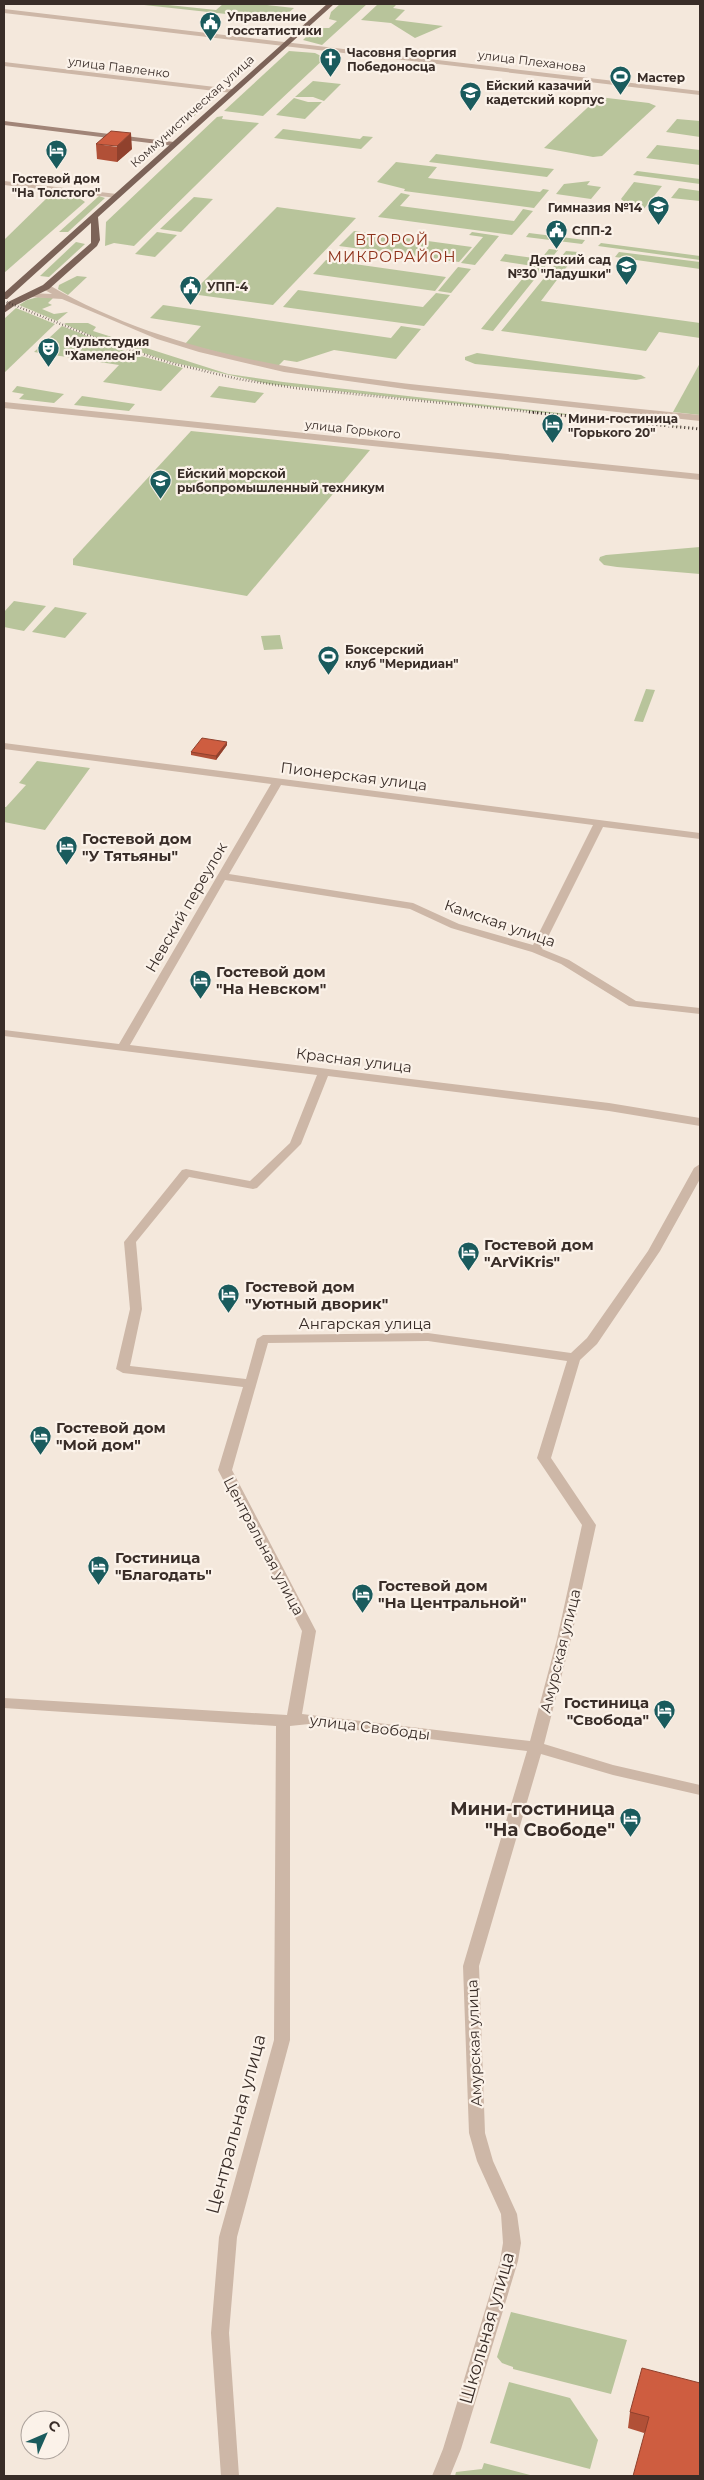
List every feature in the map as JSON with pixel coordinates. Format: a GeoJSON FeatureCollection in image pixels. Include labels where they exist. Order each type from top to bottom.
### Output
{"type":"FeatureCollection","features":[{"type":"Feature","properties":{"kind":"main road","name":"Коммунистическая улица"},"geometry":{"type":"LineString","coordinates":[[4,311],[11,304],[46,287],[84,238],[94,217],[331,4]]}},
{"type":"Feature","properties":{"kind":"main road"},"geometry":{"type":"LineString","coordinates":[[84,238],[94,217]]}},
{"type":"Feature","properties":{"kind":"main road","name":"Коммунистическая улица"},"geometry":{"type":"LineString","coordinates":[[4,297],[27,276],[84,238]]}},
{"type":"Feature","properties":{"kind":"main road"},"geometry":{"type":"LineString","coordinates":[[27,276],[46,287]]}},
{"type":"Feature","properties":{"kind":"street","name":"улица Плеханова"},"geometry":{"type":"LineString","coordinates":[[4,10],[700,93]]}},
{"type":"Feature","properties":{"kind":"street","name":"улица Павленко"},"geometry":{"type":"LineString","coordinates":[[4,64],[232,91]]}},
{"type":"Feature","properties":{"kind":"street"},"geometry":{"type":"LineString","coordinates":[[4,123],[174,144]]}},
{"type":"Feature","properties":{"kind":"street"},"geometry":{"type":"LineString","coordinates":[[4,183],[117,196]]}},
{"type":"Feature","properties":{"kind":"street"},"geometry":{"type":"LineString","coordinates":[[46,287],[64,298],[175,343],[264,367],[407,387],[700,418]]}},
{"type":"Feature","properties":{"kind":"street"},"geometry":{"type":"LineString","coordinates":[[30,295],[64,298]]}},
{"type":"Feature","properties":{"kind":"street","name":"улица Горького"},"geometry":{"type":"LineString","coordinates":[[4,405],[700,477]]}},
{"type":"Feature","properties":{"kind":"street","name":"Пионерская улица"},"geometry":{"type":"LineString","coordinates":[[4,746],[700,836]]}},
{"type":"Feature","properties":{"kind":"street","name":"Невский переулок"},"geometry":{"type":"LineString","coordinates":[[122,1048],[277,782]]}},
{"type":"Feature","properties":{"kind":"street"},"geometry":{"type":"LineString","coordinates":[[536,950],[599,823]]}},
{"type":"Feature","properties":{"kind":"street","name":"Камская улица"},"geometry":{"type":"LineString","coordinates":[[222,876],[413,906],[455,926],[536,950],[565,962],[633,1004],[700,1011]]}},
{"type":"Feature","properties":{"kind":"street","name":"Красная улица"},"geometry":{"type":"LineString","coordinates":[[4,1033],[609,1107],[700,1122]]}},
{"type":"Feature","properties":{"kind":"street"},"geometry":{"type":"LineString","coordinates":[[251,1384],[123,1370],[136,1309],[130,1242],[186,1173],[253,1185],[294,1144],[324,1072]]}},
{"type":"Feature","properties":{"kind":"street","name":"Амурская улица"},"geometry":{"type":"LineString","coordinates":[[494,2179],[485,2161],[477,2132],[471,1966],[536,1747],[564,1639],[590,1526],[544,1458],[574,1358],[592,1341],[654,1251],[700,1168]]}},
{"type":"Feature","properties":{"kind":"street","name":"Ангарская улица"},"geometry":{"type":"LineString","coordinates":[[251,1384],[263,1339],[428,1337],[574,1358]]}},
{"type":"Feature","properties":{"kind":"street","name":"Центральная улица"},"geometry":{"type":"LineString","coordinates":[[230,2476],[220,2333],[228,2237],[282,2040],[288,1720],[309,1631],[225,1470],[251,1384]]}},
{"type":"Feature","properties":{"kind":"street","name":"улица Свободы"},"geometry":{"type":"LineString","coordinates":[[4,1703],[288,1720],[309,1719],[536,1747],[613,1770],[700,1790]]}},
{"type":"Feature","properties":{"kind":"street","name":"Школьная улица"},"geometry":{"type":"LineString","coordinates":[[441,2476],[452,2449],[509,2261],[512,2243],[509,2214],[494,2179]]}},
{"type":"Feature","properties":{"kind":"green space"},"geometry":{"type":"Polygon","coordinates":[[[135,4],[159,4],[216,10],[223,4],[258,4],[294,8],[280,20],[135,4]]]}},
{"type":"Feature","properties":{"kind":"green space"},"geometry":{"type":"Polygon","coordinates":[[[340,4],[367,4],[322,45],[303,40],[315,28],[329,28],[337,21],[329,19],[331,12],[340,4]]]}},
{"type":"Feature","properties":{"kind":"green space"},"geometry":{"type":"Polygon","coordinates":[[[378,4],[394,4],[396,5],[393,8],[405,10],[395,20],[443,26],[415,38],[391,23],[361,20],[378,4]]]}},
{"type":"Feature","properties":{"kind":"green space"},"geometry":{"type":"Polygon","coordinates":[[[289,51],[315,53],[325,58],[263,116],[224,111],[289,51]]]}},
{"type":"Feature","properties":{"kind":"green space"},"geometry":{"type":"Polygon","coordinates":[[[313,81],[341,84],[324,101],[313,97],[295,97],[313,81]]]}},
{"type":"Feature","properties":{"kind":"green space"},"geometry":{"type":"Polygon","coordinates":[[[211,91],[218,93],[170,139],[161,139],[211,91]]]}},
{"type":"Feature","properties":{"kind":"green space"},"geometry":{"type":"Polygon","coordinates":[[[599,97],[649,103],[656,106],[602,156],[593,157],[544,148],[599,97]]]}},
{"type":"Feature","properties":{"kind":"green space"},"geometry":{"type":"Polygon","coordinates":[[[294,98],[308,102],[322,102],[305,119],[276,115],[294,98]]]}},
{"type":"Feature","properties":{"kind":"green space"},"geometry":{"type":"Polygon","coordinates":[[[223,116],[222,119],[259,123],[134,246],[114,243],[105,246],[106,222],[217,117],[223,116]]]}},
{"type":"Feature","properties":{"kind":"green space"},"geometry":{"type":"Polygon","coordinates":[[[677,119],[700,121],[700,137],[666,132],[677,119]]]}},
{"type":"Feature","properties":{"kind":"green space"},"geometry":{"type":"Polygon","coordinates":[[[283,129],[360,139],[363,136],[373,137],[361,149],[274,138],[283,129]]]}},
{"type":"Feature","properties":{"kind":"green space"},"geometry":{"type":"Polygon","coordinates":[[[657,145],[700,150],[700,165],[646,158],[657,145]]]}},
{"type":"Feature","properties":{"kind":"green space"},"geometry":{"type":"Polygon","coordinates":[[[436,154],[554,169],[547,177],[429,162],[436,154]]]}},
{"type":"Feature","properties":{"kind":"green space"},"geometry":{"type":"Polygon","coordinates":[[[396,162],[437,167],[428,178],[540,192],[543,189],[549,190],[534,208],[404,191],[405,189],[377,182],[396,162]]]}},
{"type":"Feature","properties":{"kind":"green space"},"geometry":{"type":"Polygon","coordinates":[[[637,171],[700,179],[700,184],[633,175],[637,171]]]}},
{"type":"Feature","properties":{"kind":"green space"},"geometry":{"type":"Polygon","coordinates":[[[590,181],[587,185],[601,187],[591,199],[556,194],[564,184],[590,181]]]}},
{"type":"Feature","properties":{"kind":"green space"},"geometry":{"type":"Polygon","coordinates":[[[634,182],[662,186],[643,210],[631,209],[621,199],[634,182]]]}},
{"type":"Feature","properties":{"kind":"green space"},"geometry":{"type":"Polygon","coordinates":[[[679,188],[700,191],[700,201],[671,198],[679,188]]]}},
{"type":"Feature","properties":{"kind":"green space"},"geometry":{"type":"Polygon","coordinates":[[[401,193],[410,195],[400,206],[514,221],[523,209],[533,211],[512,235],[378,217],[401,193]]]}},
{"type":"Feature","properties":{"kind":"green space"},"geometry":{"type":"Polygon","coordinates":[[[51,194],[78,197],[85,202],[4,273],[4,240],[51,194]]]}},
{"type":"Feature","properties":{"kind":"green space"},"geometry":{"type":"Polygon","coordinates":[[[99,196],[105,198],[68,232],[59,232],[99,196]]]}},
{"type":"Feature","properties":{"kind":"green space"},"geometry":{"type":"Polygon","coordinates":[[[194,197],[213,199],[181,232],[160,229],[194,197]]]}},
{"type":"Feature","properties":{"kind":"green space"},"geometry":{"type":"Polygon","coordinates":[[[277,207],[356,218],[273,305],[191,294],[277,207]]]}},
{"type":"Feature","properties":{"kind":"green space"},"geometry":{"type":"Polygon","coordinates":[[[354,231],[472,247],[459,262],[339,246],[354,231]]]}},
{"type":"Feature","properties":{"kind":"green space"},"geometry":{"type":"Polygon","coordinates":[[[157,232],[177,235],[155,257],[135,254],[157,232]]]}},
{"type":"Feature","properties":{"kind":"green space"},"geometry":{"type":"Polygon","coordinates":[[[472,232],[499,236],[475,265],[461,263],[483,237],[469,235],[472,232]]]}},
{"type":"Feature","properties":{"kind":"green space"},"geometry":{"type":"Polygon","coordinates":[[[529,233],[585,240],[582,244],[526,237],[529,233]]]}},
{"type":"Feature","properties":{"kind":"green space"},"geometry":{"type":"Polygon","coordinates":[[[76,242],[85,244],[49,277],[40,276],[76,242]]]}},
{"type":"Feature","properties":{"kind":"green space"},"geometry":{"type":"Polygon","coordinates":[[[601,243],[700,256],[700,260],[598,246],[601,243]]]}},
{"type":"Feature","properties":{"kind":"green space"},"geometry":{"type":"Polygon","coordinates":[[[549,249],[558,250],[493,331],[481,329],[533,266],[500,261],[505,254],[541,259],[549,249]]]}},
{"type":"Feature","properties":{"kind":"green space"},"geometry":{"type":"Polygon","coordinates":[[[566,251],[578,252],[541,301],[700,323],[700,338],[659,332],[646,351],[501,331],[566,251]]]}},
{"type":"Feature","properties":{"kind":"green space"},"geometry":{"type":"Polygon","coordinates":[[[619,252],[700,262],[700,269],[615,257],[619,252]]]}},
{"type":"Feature","properties":{"kind":"green space"},"geometry":{"type":"Polygon","coordinates":[[[326,260],[446,277],[435,291],[313,274],[326,260]]]}},
{"type":"Feature","properties":{"kind":"green space"},"geometry":{"type":"Polygon","coordinates":[[[458,267],[471,269],[451,293],[438,291],[458,267]]]}},
{"type":"Feature","properties":{"kind":"green space"},"geometry":{"type":"Polygon","coordinates":[[[77,276],[87,277],[68,295],[58,289],[59,285],[77,276]]]}},
{"type":"Feature","properties":{"kind":"green space"},"geometry":{"type":"Polygon","coordinates":[[[298,290],[423,307],[436,293],[450,295],[424,326],[283,307],[298,290]]]}},
{"type":"Feature","properties":{"kind":"green space"},"geometry":{"type":"Polygon","coordinates":[[[38,297],[53,298],[48,303],[52,305],[42,309],[54,314],[68,312],[57,321],[19,305],[27,300],[38,297]]]}},
{"type":"Feature","properties":{"kind":"green space"},"geometry":{"type":"Polygon","coordinates":[[[163,305],[391,338],[401,326],[421,329],[396,359],[334,350],[297,362],[284,360],[277,367],[185,344],[201,326],[150,318],[163,305]]]}},
{"type":"Feature","properties":{"kind":"green space"},"geometry":{"type":"Polygon","coordinates":[[[16,308],[55,324],[4,373],[4,319],[16,308]]]}},
{"type":"Feature","properties":{"kind":"green space"},"geometry":{"type":"Polygon","coordinates":[[[88,323],[96,327],[93,331],[228,374],[283,382],[700,429],[269,384],[171,362],[97,338],[64,324],[88,323]]]}},
{"type":"Feature","properties":{"kind":"green space"},"geometry":{"type":"Polygon","coordinates":[[[62,326],[127,352],[183,368],[161,391],[103,382],[119,365],[34,352],[62,326]]]}},
{"type":"Feature","properties":{"kind":"green space"},"geometry":{"type":"Polygon","coordinates":[[[477,353],[641,375],[646,378],[636,380],[475,364],[465,360],[465,357],[477,353]]]}},
{"type":"Feature","properties":{"kind":"green space"},"geometry":{"type":"Polygon","coordinates":[[[700,363],[700,415],[673,412],[700,363]]]}},
{"type":"Feature","properties":{"kind":"green space"},"geometry":{"type":"Polygon","coordinates":[[[17,386],[64,394],[54,403],[19,399],[24,394],[12,392],[17,386]]]}},
{"type":"Feature","properties":{"kind":"green space"},"geometry":{"type":"Polygon","coordinates":[[[219,386],[264,393],[255,403],[210,397],[219,386]]]}},
{"type":"Feature","properties":{"kind":"green space"},"geometry":{"type":"Polygon","coordinates":[[[82,396],[135,404],[129,411],[74,405],[82,396]]]}},
{"type":"Feature","properties":{"kind":"green space","name":"Ейский морской рыбопромышленный техникум"},"geometry":{"type":"Polygon","coordinates":[[[191,431],[370,450],[247,596],[73,565],[73,559],[191,431]]]}},
{"type":"Feature","properties":{"kind":"green space"},"geometry":{"type":"Polygon","coordinates":[[[700,547],[700,574],[617,567],[604,565],[599,560],[600,557],[606,555],[700,547]]]}},
{"type":"Feature","properties":{"kind":"green space"},"geometry":{"type":"Polygon","coordinates":[[[14,601],[46,606],[24,631],[4,627],[4,612],[14,601]]]}},
{"type":"Feature","properties":{"kind":"green space"},"geometry":{"type":"Polygon","coordinates":[[[55,607],[87,613],[65,638],[32,632],[55,607]]]}},
{"type":"Feature","properties":{"kind":"green space"},"geometry":{"type":"Polygon","coordinates":[[[280,635],[283,649],[264,650],[261,636],[280,635]]]}},
{"type":"Feature","properties":{"kind":"green space"},"geometry":{"type":"Polygon","coordinates":[[[646,689],[655,690],[643,722],[634,721],[646,689]]]}},
{"type":"Feature","properties":{"kind":"green space"},"geometry":{"type":"Polygon","coordinates":[[[37,761],[90,768],[45,830],[4,822],[4,807],[26,785],[19,783],[37,761]]]}},
{"type":"Feature","properties":{"kind":"green space"},"geometry":{"type":"Polygon","coordinates":[[[511,2312],[627,2340],[611,2394],[513,2369],[513,2367],[502,2363],[497,2357],[511,2312]]]}},
{"type":"Feature","properties":{"kind":"green space"},"geometry":{"type":"Polygon","coordinates":[[[509,2382],[570,2398],[598,2440],[590,2469],[490,2443],[509,2382]]]}},
{"type":"Feature","properties":{"kind":"green space"},"geometry":{"type":"Polygon","coordinates":[[[484,2463],[534,2476],[455,2476],[456,2472],[482,2469],[484,2463]]]}},
{"type":"Feature","properties":{"kind":"building"},"geometry":{"type":"Polygon","coordinates":[[[111,131],[131,133],[117,146],[96,144],[111,131]]]}},
{"type":"Feature","properties":{"kind":"building"},"geometry":{"type":"Polygon","coordinates":[[[202,738],[227,742],[216,756],[191,752],[202,738]]]}},
{"type":"Feature","properties":{"kind":"building"},"geometry":{"type":"Polygon","coordinates":[[[642,2368],[700,2383],[700,2476],[633,2476],[649,2417],[630,2412],[642,2368]]]}},
{"type":"Feature","properties":{"kind":"railway"},"geometry":{"type":"LineString","coordinates":[[4,301],[100,340],[167,362],[238,379],[295,388],[541,413]]}},
{"type":"Feature","properties":{"kind":"railway"},"geometry":{"type":"LineString","coordinates":[[529,412],[700,429]]}},
{"type":"Feature","properties":{"kind":"place","name":"Управление госстатистики"},"geometry":{"type":"Point","coordinates":[211,42]}},
{"type":"Feature","properties":{"kind":"place","name":"Часовня Георгия Победоносца"},"geometry":{"type":"Point","coordinates":[331,78]}},
{"type":"Feature","properties":{"kind":"place","name":"Мастер"},"geometry":{"type":"Point","coordinates":[621,96]}},
{"type":"Feature","properties":{"kind":"place","name":"Ейский казачий кадетский корпус"},"geometry":{"type":"Point","coordinates":[470,111]}},
{"type":"Feature","properties":{"kind":"place","name":"Гостевой дом \"На Толстого\""},"geometry":{"type":"Point","coordinates":[56,170]}},
{"type":"Feature","properties":{"kind":"place","name":"Гимназия №14"},"geometry":{"type":"Point","coordinates":[658,226]}},
{"type":"Feature","properties":{"kind":"place","name":"СПП-2"},"geometry":{"type":"Point","coordinates":[556,249]}},
{"type":"Feature","properties":{"kind":"place","name":"Детский сад №30 \"Ладушки\""},"geometry":{"type":"Point","coordinates":[627,285]}},
{"type":"Feature","properties":{"kind":"place","name":"УПП-4"},"geometry":{"type":"Point","coordinates":[191,305]}},
{"type":"Feature","properties":{"kind":"place","name":"Мультстудия \"Хамелеон\""},"geometry":{"type":"Point","coordinates":[49,367]}},
{"type":"Feature","properties":{"kind":"place","name":"Мини-гостиница \"Горького 20\""},"geometry":{"type":"Point","coordinates":[552,444]}},
{"type":"Feature","properties":{"kind":"place","name":"Ейский морской рыбопромышленный техникум"},"geometry":{"type":"Point","coordinates":[161,499]}},
{"type":"Feature","properties":{"kind":"place","name":"Боксерский клуб \"Меридиан\""},"geometry":{"type":"Point","coordinates":[329,675]}},
{"type":"Feature","properties":{"kind":"place","name":"Гостевой дом \"У Тятьяны\""},"geometry":{"type":"Point","coordinates":[66,866]}},
{"type":"Feature","properties":{"kind":"place","name":"Гостевой дом \"На Невском\""},"geometry":{"type":"Point","coordinates":[200,999]}},
{"type":"Feature","properties":{"kind":"place","name":"Гостевой дом \"ArViKris\""},"geometry":{"type":"Point","coordinates":[468,1272]}},
{"type":"Feature","properties":{"kind":"place","name":"Гостевой дом \"Уютный дворик\""},"geometry":{"type":"Point","coordinates":[229,1314]}},
{"type":"Feature","properties":{"kind":"place","name":"Гостевой дом \"Мой дом\""},"geometry":{"type":"Point","coordinates":[40,1455]}},
{"type":"Feature","properties":{"kind":"place","name":"Гостиница \"Благодать\""},"geometry":{"type":"Point","coordinates":[99,1585]}},
{"type":"Feature","properties":{"kind":"place","name":"Гостевой дом \"На Центральной\""},"geometry":{"type":"Point","coordinates":[362,1613]}},
{"type":"Feature","properties":{"kind":"place","name":"Гостиница \"Свобода\""},"geometry":{"type":"Point","coordinates":[665,1730]}},
{"type":"Feature","properties":{"kind":"place","name":"Мини-гостиница \"На Свободе\""},"geometry":{"type":"Point","coordinates":[631,1838]}},
{"type":"Feature","properties":{"kind":"district","name":"ВТОРОЙ МИКРОРАЙОН"},"geometry":{"type":"Point","coordinates":[392,248]}}]}
